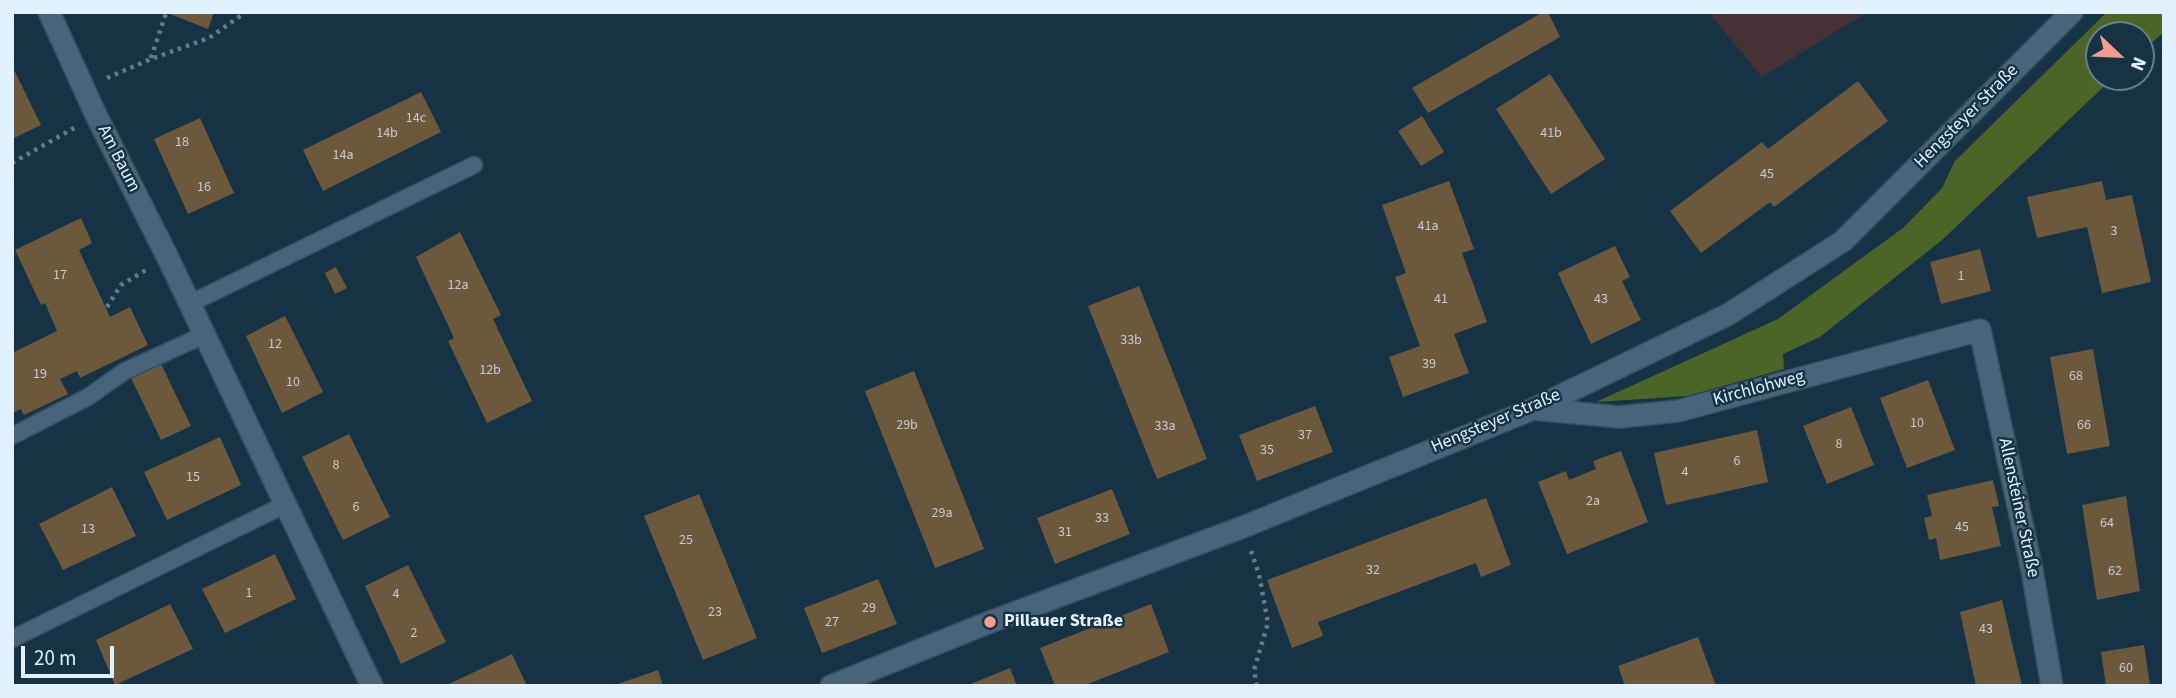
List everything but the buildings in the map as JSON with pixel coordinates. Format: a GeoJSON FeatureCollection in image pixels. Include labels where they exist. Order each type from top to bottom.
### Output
{"type":"FeatureCollection","features":[{"type":"Feature","properties":{"kind":"street","name":"Am Baum"},"geometry":{"type":"LineString","coordinates":[[49,12],[96,115],[168,258],[372,686]]}},
{"type":"Feature","properties":{"kind":"street","name":"Hengsteyer Straße"},"geometry":{"type":"LineString","coordinates":[[831,686],[990,622],[1243,527],[1533,408],[1728,314],[1843,241],[2072,12]]}},
{"type":"Feature","properties":{"kind":"street","name":"Kirchlohweg"},"geometry":{"type":"LineString","coordinates":[[1533,408],[1619,417],[1678,411],[1980,330]]}},
{"type":"Feature","properties":{"kind":"street","name":"Allensteiner Straße"},"geometry":{"type":"LineString","coordinates":[[1980,330],[2032,570],[2052,686]]}},
{"type":"Feature","properties":{"kind":"lane"},"geometry":{"type":"LineString","coordinates":[[190,304],[474,165]]}},
{"type":"Feature","properties":{"kind":"lane"},"geometry":{"type":"LineString","coordinates":[[12,436],[88,397],[125,370],[204,335]]}},
{"type":"Feature","properties":{"kind":"lane"},"geometry":{"type":"LineString","coordinates":[[12,639],[286,504]]}},
{"type":"Feature","properties":{"kind":"path"},"geometry":{"type":"LineString","coordinates":[[84,88],[209,38],[246,12]]}},
{"type":"Feature","properties":{"kind":"path"},"geometry":{"type":"LineString","coordinates":[[151,59],[166,13]]}},
{"type":"Feature","properties":{"kind":"path"},"geometry":{"type":"LineString","coordinates":[[12,163],[96,115]]}},
{"type":"Feature","properties":{"kind":"path"},"geometry":{"type":"LineString","coordinates":[[107,307],[121,285],[168,258]]}},
{"type":"Feature","properties":{"kind":"path"},"geometry":{"type":"LineString","coordinates":[[1243,527],[1259,573],[1268,623],[1254,670],[1257,686]]}},
{"type":"Feature","properties":{"kind":"shaded area"},"geometry":{"type":"Polygon","coordinates":[[[1708,12],[1868,12],[1762,77],[1708,12]]]}},
{"type":"Feature","properties":{"kind":"green space"},"geometry":{"type":"Polygon","coordinates":[[[2107,12],[2164,12],[2164,32],[2155,40],[2155,21],[2098,21],[2107,12]]]}},
{"type":"Feature","properties":{"kind":"green space"},"geometry":{"type":"Polygon","coordinates":[[[2085,34],[2085,91],[2099,91],[1942,240],[1820,337],[1783,354],[1784,369],[1687,396],[1596,402],[1778,319],[1903,228],[1942,188],[1955,161],[2085,34]]]}},
{"type":"Feature","properties":{"kind":"place","name":"Pillauer Straße"},"geometry":{"type":"Point","coordinates":[990,622]}}]}
